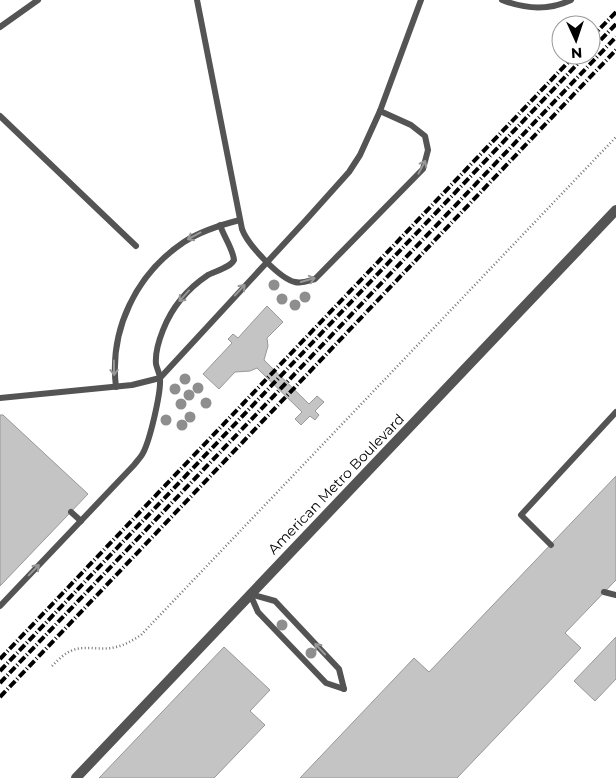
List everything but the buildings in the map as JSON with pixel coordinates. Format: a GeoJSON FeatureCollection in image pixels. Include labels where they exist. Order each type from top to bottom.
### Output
{"type":"FeatureCollection","features":[{"type":"Feature","properties":{"kind":"street","name":"American Metro Boulevard"},"geometry":{"type":"LineString","coordinates":[[76,778],[250,594],[615,215]]}},
{"type":"Feature","properties":{"kind":"lane"},"geometry":{"type":"LineString","coordinates":[[0,27],[38,0]]}},
{"type":"Feature","properties":{"kind":"lane"},"geometry":{"type":"LineString","coordinates":[[197,0],[243,232],[267,262],[286,279],[295,282],[305,282],[315,278],[423,169],[428,150],[424,136],[411,125],[380,111]]}},
{"type":"Feature","properties":{"kind":"lane"},"geometry":{"type":"LineString","coordinates":[[0,398],[116,387],[160,378],[349,172],[360,154],[380,111],[421,0]]}},
{"type":"Feature","properties":{"kind":"lane"},"geometry":{"type":"LineString","coordinates":[[502,0],[520,6],[541,8],[556,6],[571,0]]}},
{"type":"Feature","properties":{"kind":"lane"},"geometry":{"type":"LineString","coordinates":[[0,116],[136,246]]}},
{"type":"Feature","properties":{"kind":"lane"},"geometry":{"type":"LineString","coordinates":[[116,387],[114,363],[119,332],[125,313],[140,286],[159,262],[183,243],[220,225],[240,220]]}},
{"type":"Feature","properties":{"kind":"lane"},"geometry":{"type":"LineString","coordinates":[[0,606],[143,454],[158,401],[160,378],[156,362],[158,347],[171,312],[196,284],[231,265],[234,260],[233,251],[220,225]]}},
{"type":"Feature","properties":{"kind":"lane"},"geometry":{"type":"LineString","coordinates":[[551,545],[522,515],[616,412]]}},
{"type":"Feature","properties":{"kind":"lane"},"geometry":{"type":"LineString","coordinates":[[71,512],[81,521]]}},
{"type":"Feature","properties":{"kind":"lane"},"geometry":{"type":"LineString","coordinates":[[604,592],[616,595]]}},
{"type":"Feature","properties":{"kind":"lane"},"geometry":{"type":"LineString","coordinates":[[250,594],[275,601],[338,669],[344,689],[326,683],[258,612],[250,594]]}},
{"type":"Feature","properties":{"kind":"path"},"geometry":{"type":"LineString","coordinates":[[52,666],[72,650],[80,648],[116,648],[141,635],[616,137]]}},
{"type":"Feature","properties":{"kind":"railway"},"geometry":{"type":"LineString","coordinates":[[601,28],[616,12]]}},
{"type":"Feature","properties":{"kind":"railway"},"geometry":{"type":"LineString","coordinates":[[601,40],[616,24]]}},
{"type":"Feature","properties":{"kind":"railway"},"geometry":{"type":"LineString","coordinates":[[0,683],[616,37]]}},
{"type":"Feature","properties":{"kind":"railway"},"geometry":{"type":"LineString","coordinates":[[0,697],[616,50]]}},
{"type":"Feature","properties":{"kind":"railway"},"geometry":{"type":"LineString","coordinates":[[0,659],[565,65]]}},
{"type":"Feature","properties":{"kind":"railway"},"geometry":{"type":"LineString","coordinates":[[0,671],[576,65]]}}]}
